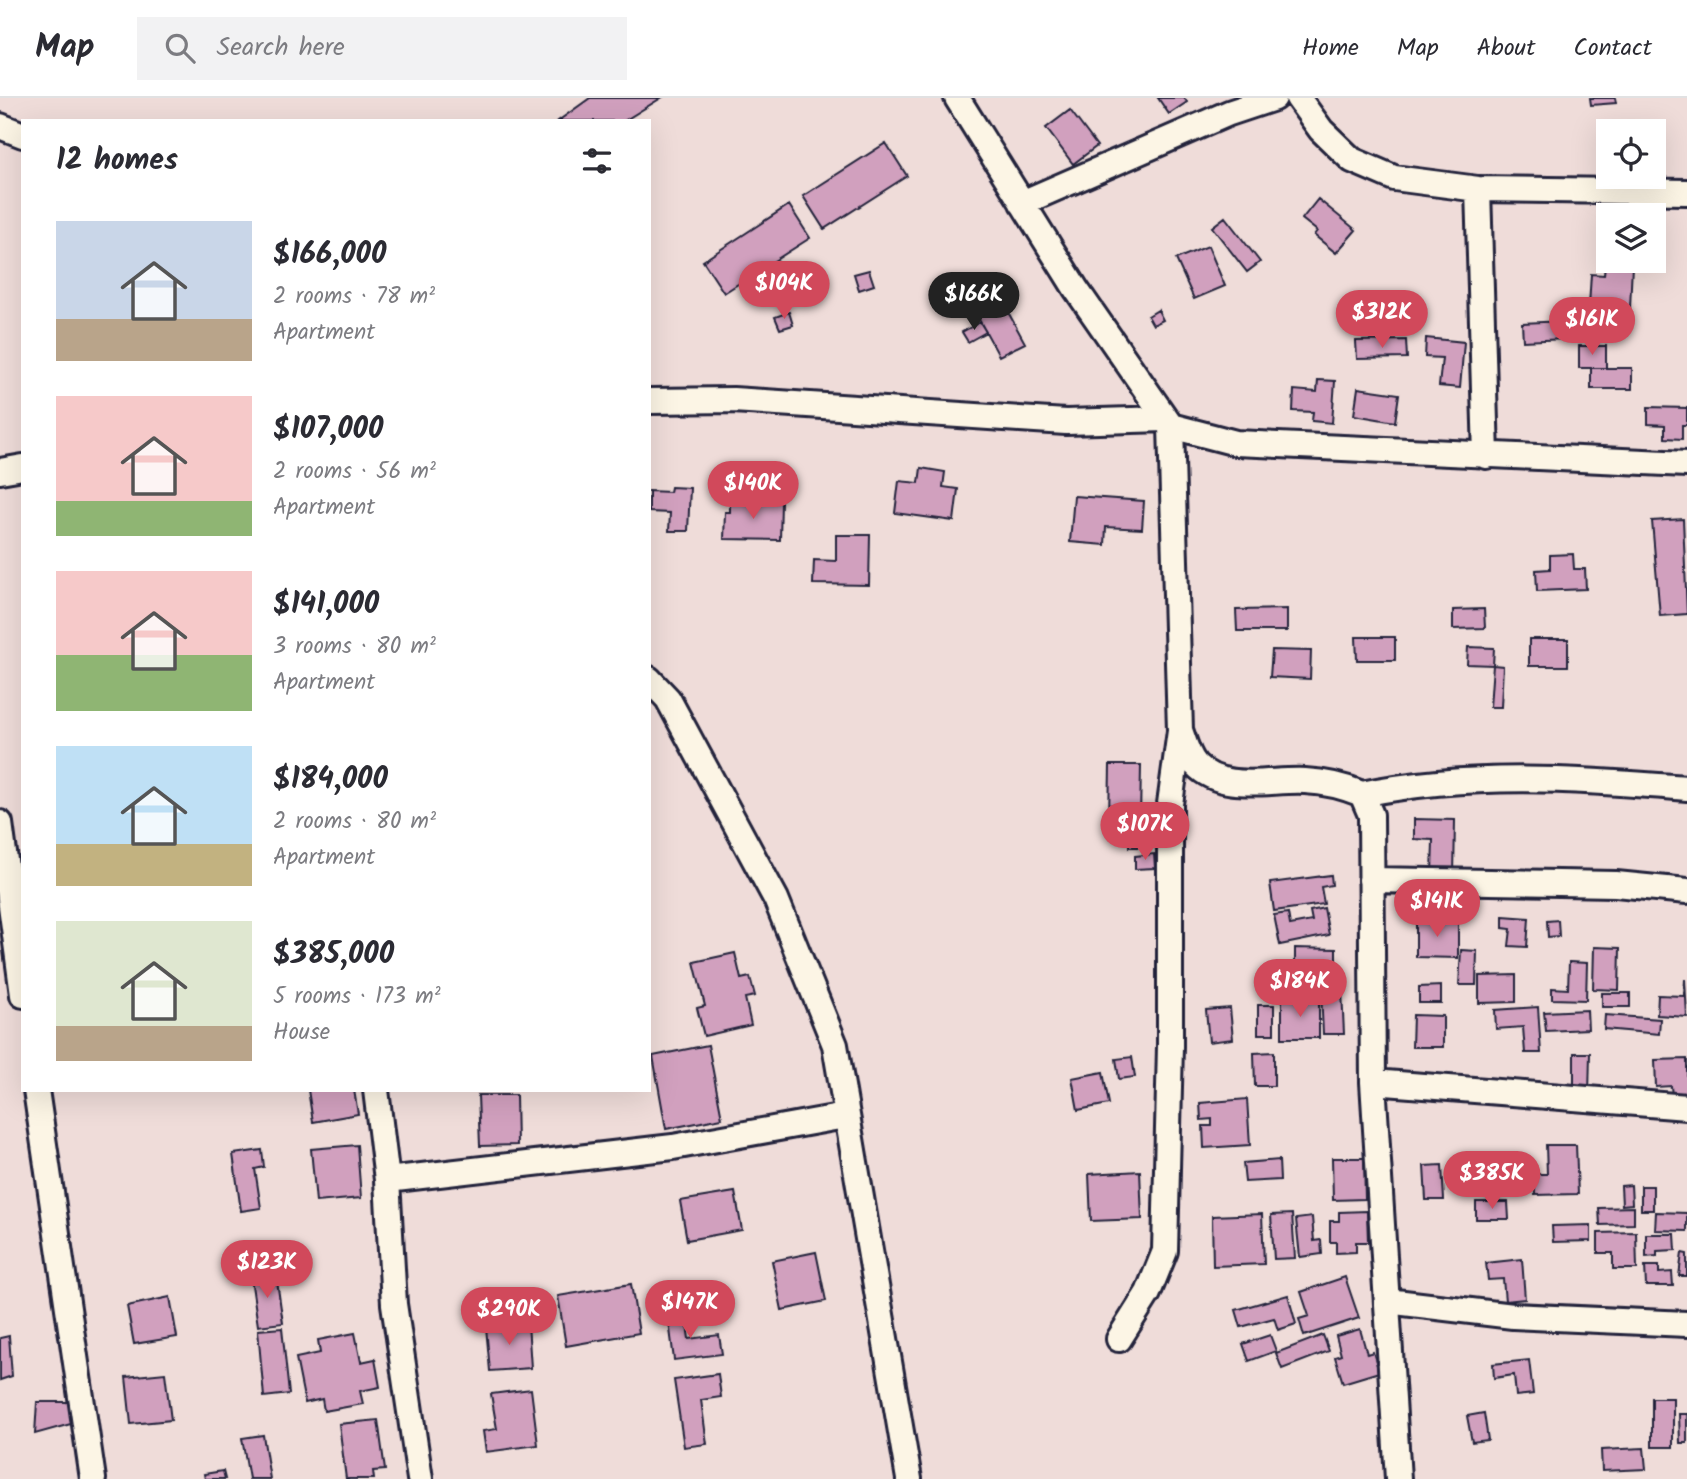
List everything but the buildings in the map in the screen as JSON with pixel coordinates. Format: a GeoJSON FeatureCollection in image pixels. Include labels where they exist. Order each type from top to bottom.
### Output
{"type":"FeatureCollection","features":[{"type":"Feature","properties":{"kind":"street"},"geometry":{"type":"LineString","coordinates":[[957,98],[1022,203],[1168,422],[1180,730],[1170,804],[1170,1046],[1165,1251],[1148,1293],[1119,1339]]}},
{"type":"Feature","properties":{"kind":"street"},"geometry":{"type":"LineString","coordinates":[[1022,203],[1229,114],[1274,98]]}},
{"type":"Feature","properties":{"kind":"street"},"geometry":{"type":"LineString","coordinates":[[1298,98],[1321,130],[1352,160],[1394,178],[1478,189],[1687,191]]}},
{"type":"Feature","properties":{"kind":"street"},"geometry":{"type":"LineString","coordinates":[[0,126],[21,134]]}},
{"type":"Feature","properties":{"kind":"street"},"geometry":{"type":"LineString","coordinates":[[1478,189],[1486,456]]}},
{"type":"Feature","properties":{"kind":"street"},"geometry":{"type":"LineString","coordinates":[[651,401],[733,400],[1066,422],[1168,422],[1236,443],[1687,464]]}},
{"type":"Feature","properties":{"kind":"street"},"geometry":{"type":"LineString","coordinates":[[0,471],[21,467]]}},
{"type":"Feature","properties":{"kind":"street"},"geometry":{"type":"LineString","coordinates":[[651,681],[668,699],[776,899],[835,1045],[909,1479]]}},
{"type":"Feature","properties":{"kind":"street"},"geometry":{"type":"LineString","coordinates":[[1180,730],[1194,764],[1212,778],[1245,783],[1303,781],[1338,785],[1363,794],[1475,778],[1558,778],[1687,788]]}},
{"type":"Feature","properties":{"kind":"street"},"geometry":{"type":"LineString","coordinates":[[1363,794],[1371,815],[1373,1082],[1398,1479]]}},
{"type":"Feature","properties":{"kind":"street"},"geometry":{"type":"LineString","coordinates":[[0,822],[21,980]]}},
{"type":"Feature","properties":{"kind":"street"},"geometry":{"type":"LineString","coordinates":[[1371,880],[1616,884],[1687,891]]}},
{"type":"Feature","properties":{"kind":"street"},"geometry":{"type":"LineString","coordinates":[[1373,1082],[1687,1107]]}},
{"type":"Feature","properties":{"kind":"street"},"geometry":{"type":"LineString","coordinates":[[36,1092],[93,1479]]}},
{"type":"Feature","properties":{"kind":"street"},"geometry":{"type":"LineString","coordinates":[[376,1092],[387,1180],[394,1304],[420,1479]]}},
{"type":"Feature","properties":{"kind":"street"},"geometry":{"type":"LineString","coordinates":[[387,1180],[673,1147],[845,1116]]}},
{"type":"Feature","properties":{"kind":"street"},"geometry":{"type":"LineString","coordinates":[[1387,1301],[1513,1316],[1687,1324]]}}]}
